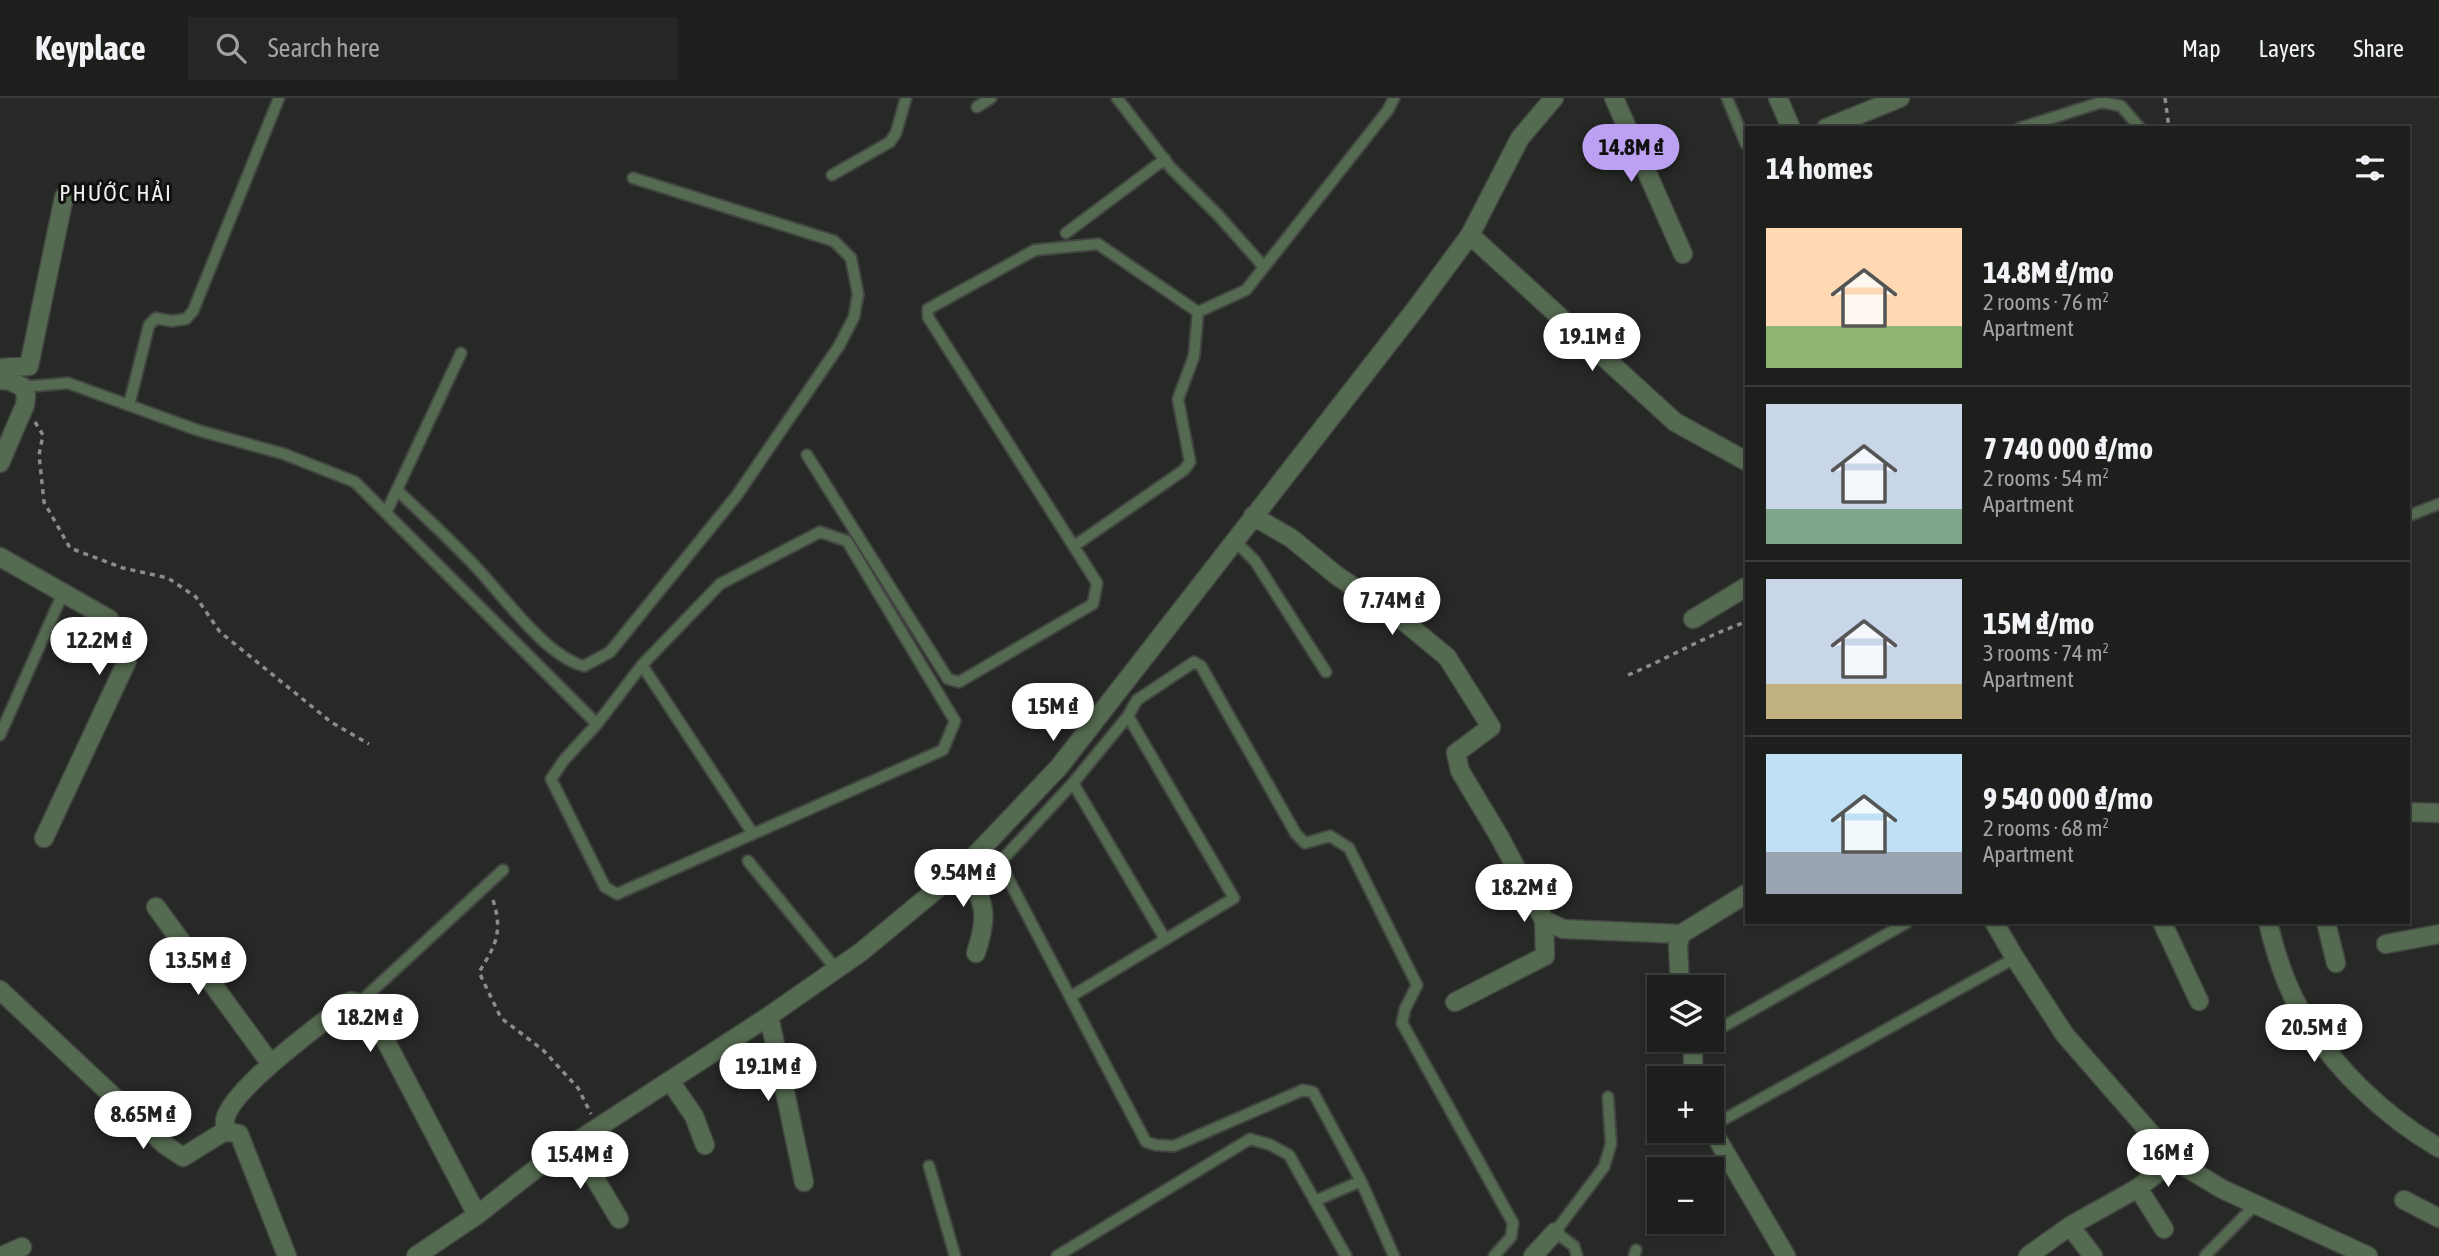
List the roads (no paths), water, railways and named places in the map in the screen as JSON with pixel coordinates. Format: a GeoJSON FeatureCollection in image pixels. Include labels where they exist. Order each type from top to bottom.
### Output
{"type":"FeatureCollection","features":[{"type":"Feature","properties":{"kind":"street"},"geometry":{"type":"LineString","coordinates":[[416,1256],[477,1215],[542,1164],[769,1016],[861,952],[966,865],[1059,767],[1418,307],[1470,235],[1520,138],[1554,98]]}},
{"type":"Feature","properties":{"kind":"street"},"geometry":{"type":"LineString","coordinates":[[1614,98],[1683,254]]}},
{"type":"Feature","properties":{"kind":"street"},"geometry":{"type":"LineString","coordinates":[[1778,98],[1790,126]]}},
{"type":"Feature","properties":{"kind":"street"},"geometry":{"type":"LineString","coordinates":[[1831,126],[1900,98]]}},
{"type":"Feature","properties":{"kind":"street"},"geometry":{"type":"LineString","coordinates":[[0,368],[29,366],[64,197]]}},
{"type":"Feature","properties":{"kind":"street"},"geometry":{"type":"LineString","coordinates":[[1470,235],[1675,422],[1745,460]]}},
{"type":"Feature","properties":{"kind":"street"},"geometry":{"type":"LineString","coordinates":[[0,380],[23,387],[25,405],[0,463]]}},
{"type":"Feature","properties":{"kind":"street"},"geometry":{"type":"LineString","coordinates":[[1253,516],[1291,538],[1336,575],[1401,619],[1447,657],[1491,727],[1456,753],[1460,771],[1533,896],[1544,920],[1545,956],[1455,1002]]}},
{"type":"Feature","properties":{"kind":"street"},"geometry":{"type":"LineString","coordinates":[[0,557],[110,619],[126,644],[127,661],[44,838]]}},
{"type":"Feature","properties":{"kind":"street"},"geometry":{"type":"LineString","coordinates":[[1693,619],[1745,588]]}},
{"type":"Feature","properties":{"kind":"street"},"geometry":{"type":"LineString","coordinates":[[2410,812],[2439,813]]}},
{"type":"Feature","properties":{"kind":"street"},"geometry":{"type":"LineString","coordinates":[[966,865],[985,914],[984,928],[976,953]]}},
{"type":"Feature","properties":{"kind":"street"},"geometry":{"type":"LineString","coordinates":[[1544,920],[1563,929],[1681,934],[1745,895]]}},
{"type":"Feature","properties":{"kind":"street"},"geometry":{"type":"LineString","coordinates":[[156,906],[271,1064]]}},
{"type":"Feature","properties":{"kind":"street"},"geometry":{"type":"LineString","coordinates":[[1995,924],[2065,1035],[2174,1160],[2222,1189],[2368,1256]]}},
{"type":"Feature","properties":{"kind":"street"},"geometry":{"type":"LineString","coordinates":[[2163,924],[2199,1001]]}},
{"type":"Feature","properties":{"kind":"street"},"geometry":{"type":"LineString","coordinates":[[2269,924],[2279,964],[2309,1026],[2361,1087],[2398,1120],[2439,1148]]}},
{"type":"Feature","properties":{"kind":"street"},"geometry":{"type":"LineString","coordinates":[[2326,924],[2336,963]]}},
{"type":"Feature","properties":{"kind":"street"},"geometry":{"type":"LineString","coordinates":[[1679,975],[1678,945],[1681,934]]}},
{"type":"Feature","properties":{"kind":"street"},"geometry":{"type":"LineString","coordinates":[[2386,944],[2439,934]]}},
{"type":"Feature","properties":{"kind":"street"},"geometry":{"type":"LineString","coordinates":[[0,990],[166,1145],[183,1157],[225,1131],[239,1134],[288,1256]]}},
{"type":"Feature","properties":{"kind":"street"},"geometry":{"type":"LineString","coordinates":[[225,1131],[225,1118],[244,1090],[271,1064],[351,1001],[359,1003],[370,1011],[477,1215]]}},
{"type":"Feature","properties":{"kind":"street"},"geometry":{"type":"LineString","coordinates":[[769,1016],[804,1182]]}},
{"type":"Feature","properties":{"kind":"street"},"geometry":{"type":"LineString","coordinates":[[670,1081],[694,1116],[705,1145]]}},
{"type":"Feature","properties":{"kind":"street"},"geometry":{"type":"LineString","coordinates":[[574,1143],[619,1219]]}},
{"type":"Feature","properties":{"kind":"street"},"geometry":{"type":"LineString","coordinates":[[1721,1143],[1786,1256]]}},
{"type":"Feature","properties":{"kind":"street"},"geometry":{"type":"LineString","coordinates":[[2028,1256],[2070,1226],[2138,1188],[2174,1160]]}},
{"type":"Feature","properties":{"kind":"street"},"geometry":{"type":"LineString","coordinates":[[2138,1188],[2165,1229]]}},
{"type":"Feature","properties":{"kind":"street"},"geometry":{"type":"LineString","coordinates":[[2404,1200],[2439,1218]]}},
{"type":"Feature","properties":{"kind":"street"},"geometry":{"type":"LineString","coordinates":[[2070,1226],[2093,1256]]}},
{"type":"Feature","properties":{"kind":"street"},"geometry":{"type":"LineString","coordinates":[[1533,1256],[1555,1232]]}},
{"type":"Feature","properties":{"kind":"street"},"geometry":{"type":"LineString","coordinates":[[2,1256],[22,1247]]}},
{"type":"Feature","properties":{"kind":"lane"},"geometry":{"type":"LineString","coordinates":[[129,405],[149,325],[156,318],[171,321],[186,319],[192,311],[279,98]]}},
{"type":"Feature","properties":{"kind":"lane"},"geometry":{"type":"LineString","coordinates":[[832,175],[890,142],[896,133],[906,98]]}},
{"type":"Feature","properties":{"kind":"lane"},"geometry":{"type":"LineString","coordinates":[[977,107],[991,98]]}},
{"type":"Feature","properties":{"kind":"lane"},"geometry":{"type":"LineString","coordinates":[[1117,98],[1164,159],[1264,267]]}},
{"type":"Feature","properties":{"kind":"lane"},"geometry":{"type":"LineString","coordinates":[[1198,312],[1246,290],[1388,110],[1394,98]]}},
{"type":"Feature","properties":{"kind":"lane"},"geometry":{"type":"LineString","coordinates":[[1727,98],[1745,142]]}},
{"type":"Feature","properties":{"kind":"lane"},"geometry":{"type":"LineString","coordinates":[[2026,126],[2102,102],[2121,106],[2138,126]]}},
{"type":"Feature","properties":{"kind":"lane"},"geometry":{"type":"LineString","coordinates":[[1066,233],[1164,159]]}},
{"type":"Feature","properties":{"kind":"lane"},"geometry":{"type":"LineString","coordinates":[[397,490],[476,566],[544,641],[570,662],[584,666],[610,652],[737,495],[839,345],[854,317],[858,294],[851,258],[834,241],[633,178]]}},
{"type":"Feature","properties":{"kind":"lane"},"geometry":{"type":"LineString","coordinates":[[807,455],[948,679],[959,682],[1093,604],[1097,583],[928,317],[928,309],[1035,250],[1098,244],[1198,312]]}},
{"type":"Feature","properties":{"kind":"lane"},"geometry":{"type":"LineString","coordinates":[[1074,546],[1184,470],[1190,462],[1178,400],[1194,356],[1198,312]]}},
{"type":"Feature","properties":{"kind":"lane"},"geometry":{"type":"LineString","coordinates":[[387,513],[461,353]]}},
{"type":"Feature","properties":{"kind":"lane"},"geometry":{"type":"LineString","coordinates":[[23,387],[68,383],[197,430],[284,454],[355,482],[597,724]]}},
{"type":"Feature","properties":{"kind":"lane"},"geometry":{"type":"LineString","coordinates":[[2410,515],[2439,504]]}},
{"type":"Feature","properties":{"kind":"lane"},"geometry":{"type":"LineString","coordinates":[[820,532],[847,541],[955,721],[943,750],[617,894],[605,887],[551,779],[642,665],[720,584],[820,532]]}},
{"type":"Feature","properties":{"kind":"lane"},"geometry":{"type":"LineString","coordinates":[[1234,540],[1255,561],[1326,672]]}},
{"type":"Feature","properties":{"kind":"lane"},"geometry":{"type":"LineString","coordinates":[[0,735],[63,593]]}},
{"type":"Feature","properties":{"kind":"lane"},"geometry":{"type":"LineString","coordinates":[[1394,1256],[1361,1181],[1313,1093],[1303,1090],[1174,1146],[1146,1142],[1001,865],[1003,859],[1073,783],[1128,716],[1137,700],[1194,662],[1201,666],[1296,834],[1305,843],[1330,836],[1349,848],[1418,985],[1405,1009],[1402,1023],[1513,1223],[1511,1237],[1494,1256]]}},
{"type":"Feature","properties":{"kind":"lane"},"geometry":{"type":"LineString","coordinates":[[642,665],[753,834]]}},
{"type":"Feature","properties":{"kind":"lane"},"geometry":{"type":"LineString","coordinates":[[1070,997],[1234,898],[1128,716]]}},
{"type":"Feature","properties":{"kind":"lane"},"geometry":{"type":"LineString","coordinates":[[1073,783],[1165,939]]}},
{"type":"Feature","properties":{"kind":"lane"},"geometry":{"type":"LineString","coordinates":[[748,862],[836,969]]}},
{"type":"Feature","properties":{"kind":"lane"},"geometry":{"type":"LineString","coordinates":[[359,1003],[503,870]]}},
{"type":"Feature","properties":{"kind":"lane"},"geometry":{"type":"LineString","coordinates":[[1724,1026],[1904,924]]}},
{"type":"Feature","properties":{"kind":"lane"},"geometry":{"type":"LineString","coordinates":[[1724,1121],[2015,958]]}},
{"type":"Feature","properties":{"kind":"lane"},"geometry":{"type":"LineString","coordinates":[[1577,1256],[1574,1246],[1555,1232],[1604,1167],[1611,1144],[1608,1097]]}},
{"type":"Feature","properties":{"kind":"lane"},"geometry":{"type":"LineString","coordinates":[[1057,1256],[1250,1139],[1289,1155],[1346,1256]]}},
{"type":"Feature","properties":{"kind":"lane"},"geometry":{"type":"LineString","coordinates":[[929,1167],[955,1256]]}},
{"type":"Feature","properties":{"kind":"lane"},"geometry":{"type":"LineString","coordinates":[[1315,1201],[1361,1181]]}},
{"type":"Feature","properties":{"kind":"lane"},"geometry":{"type":"LineString","coordinates":[[2205,1256],[2255,1205]]}},
{"type":"Feature","properties":{"kind":"district","name":"PHƯỚC HẢI"},"geometry":{"type":"Point","coordinates":[116,193]}}]}
